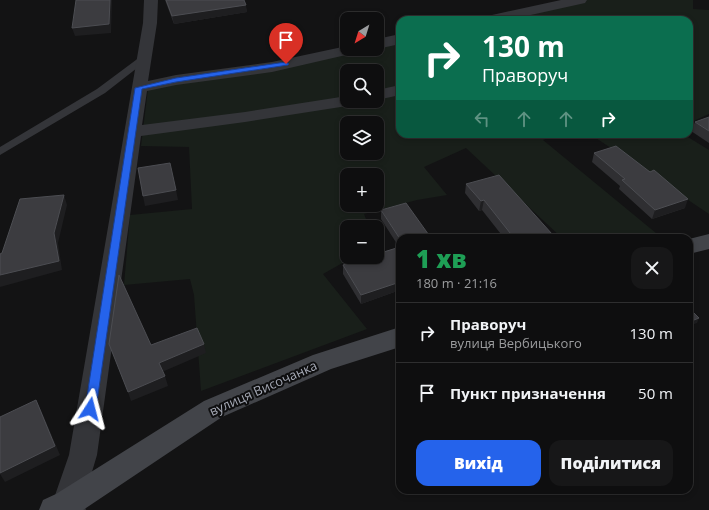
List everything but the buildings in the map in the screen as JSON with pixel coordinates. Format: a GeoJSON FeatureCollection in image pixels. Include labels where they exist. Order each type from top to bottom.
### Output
{"type":"FeatureCollection","features":[{"type":"Feature","properties":{"kind":"street"},"geometry":{"type":"LineString","coordinates":[[64,508],[83,455],[143,59],[150,23],[151,0]]}},
{"type":"Feature","properties":{"kind":"street"},"geometry":{"type":"LineString","coordinates":[[506,16],[580,0]]}},
{"type":"Feature","properties":{"kind":"street"},"geometry":{"type":"LineString","coordinates":[[384,42],[396,40]]}},
{"type":"Feature","properties":{"kind":"street"},"geometry":{"type":"LineString","coordinates":[[139,88],[176,80],[272,67],[340,52]]}},
{"type":"Feature","properties":{"kind":"street"},"geometry":{"type":"LineString","coordinates":[[384,93],[396,91]]}},
{"type":"Feature","properties":{"kind":"street"},"geometry":{"type":"LineString","coordinates":[[132,132],[245,117],[340,102]]}},
{"type":"Feature","properties":{"kind":"street"},"geometry":{"type":"LineString","coordinates":[[693,246],[709,241]]}},
{"type":"Feature","properties":{"kind":"street","name":"вулиця Височанка"},"geometry":{"type":"LineString","coordinates":[[64,508],[213,409],[322,362],[396,338]]}},
{"type":"Feature","properties":{"kind":"lane"},"geometry":{"type":"LineString","coordinates":[[0,152],[101,92],[143,59]]}},
{"type":"Feature","properties":{"kind":"shaded area"},"geometry":{"type":"Polygon","coordinates":[[[580,0],[693,0],[693,9],[709,10],[709,114],[693,121],[693,16],[506,16],[580,0]]]}},
{"type":"Feature","properties":{"kind":"shaded area"},"geometry":{"type":"Polygon","coordinates":[[[396,40],[396,138],[548,138],[543,140],[657,234],[558,234],[466,148],[424,167],[447,195],[417,200],[384,209],[384,168],[340,168],[340,212],[372,212],[364,214],[366,220],[340,220],[341,264],[323,274],[367,329],[201,391],[194,295],[190,279],[124,285],[130,215],[192,209],[189,147],[141,146],[148,89],[340,50],[340,56],[384,56],[384,46],[396,40]]]}},
{"type":"Feature","properties":{"kind":"shaded area"},"geometry":{"type":"Polygon","coordinates":[[[596,138],[690,138],[709,150],[709,214],[596,138]]]}},
{"type":"Feature","properties":{"kind":"route"},"geometry":{"type":"LineString","coordinates":[[90,409],[139,88],[176,80],[286,64]]}}]}
